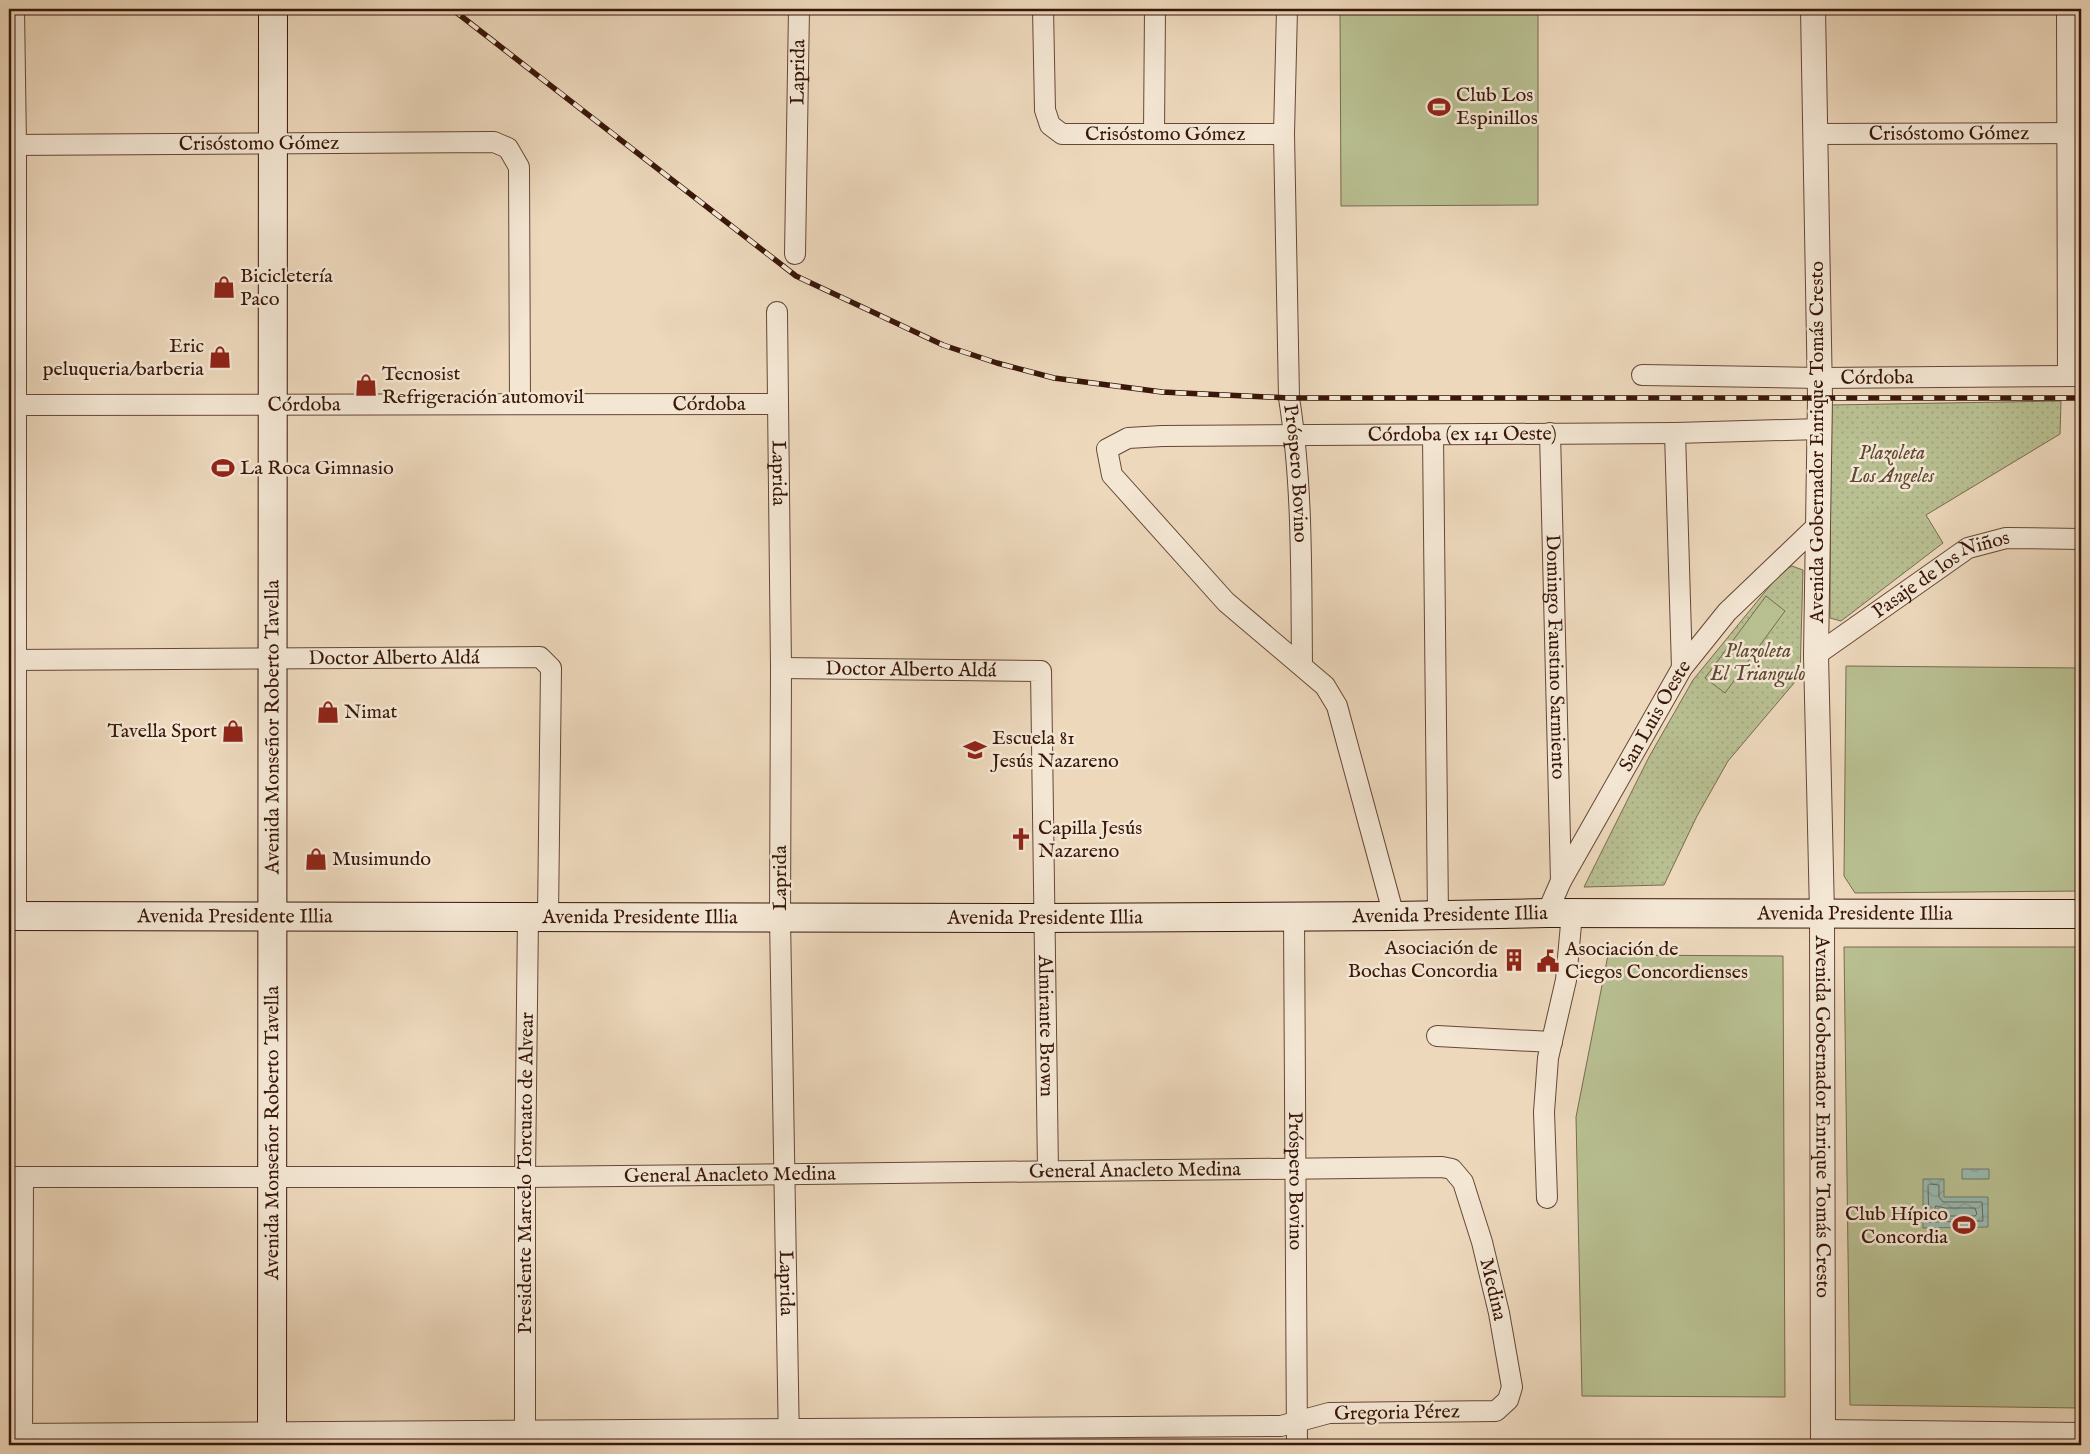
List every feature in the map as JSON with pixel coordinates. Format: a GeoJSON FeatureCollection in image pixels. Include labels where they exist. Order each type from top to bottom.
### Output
{"type":"FeatureCollection","features":[{"type":"Feature","properties":{"kind":"main road","name":"Avenida Monseñor Roberto Tavella"},"geometry":{"type":"LineString","coordinates":[[272,1439],[273,9]]}},
{"type":"Feature","properties":{"kind":"main road","name":"Avenida Presidente Illia"},"geometry":{"type":"LineString","coordinates":[[12,916],[1044,918],[1559,913],[2081,914]]}},
{"type":"Feature","properties":{"kind":"street"},"geometry":{"type":"LineString","coordinates":[[12,916],[14,9]]}},
{"type":"Feature","properties":{"kind":"street","name":"Laprida"},"geometry":{"type":"LineString","coordinates":[[794,254],[799,9]]}},
{"type":"Feature","properties":{"kind":"street","name":"Crisóstomo Gómez"},"geometry":{"type":"LineString","coordinates":[[1043,9],[1044,110],[1050,125],[1062,134],[1284,134]]}},
{"type":"Feature","properties":{"kind":"street"},"geometry":{"type":"LineString","coordinates":[[1154,133],[1155,9]]}},
{"type":"Feature","properties":{"kind":"street","name":"Próspero Bovino"},"geometry":{"type":"LineString","coordinates":[[1287,9],[1284,134],[1289,398],[1295,436],[1301,567],[1302,665]]}},
{"type":"Feature","properties":{"kind":"street","name":"Avenida Gobernador Enrique Tomás Cresto"},"geometry":{"type":"LineString","coordinates":[[1813,9],[1820,429],[1816,655],[1822,913],[1823,1437]]}},
{"type":"Feature","properties":{"kind":"street"},"geometry":{"type":"LineString","coordinates":[[2066,9],[2074,133],[2074,376]]}},
{"type":"Feature","properties":{"kind":"street","name":"Crisóstomo Gómez"},"geometry":{"type":"LineString","coordinates":[[1815,134],[2074,133]]}},
{"type":"Feature","properties":{"kind":"street","name":"Crisóstomo Gómez"},"geometry":{"type":"LineString","coordinates":[[13,146],[494,142],[508,148],[520,167],[520,403]]}},
{"type":"Feature","properties":{"kind":"street","name":"Laprida"},"geometry":{"type":"LineString","coordinates":[[777,312],[781,668],[780,918],[789,1437]]}},
{"type":"Feature","properties":{"kind":"street","name":"Córdoba"},"geometry":{"type":"LineString","coordinates":[[1642,375],[1819,378],[2074,376]]}},
{"type":"Feature","properties":{"kind":"street","name":"Córdoba"},"geometry":{"type":"LineString","coordinates":[[12,405],[778,404]]}},
{"type":"Feature","properties":{"kind":"street","name":"Córdoba (ex 141 Oeste)"},"geometry":{"type":"LineString","coordinates":[[1302,665],[1226,602],[1112,475],[1108,449],[1128,438],[1675,433],[1820,429]]}},
{"type":"Feature","properties":{"kind":"street","name":"Domingo Faustino Sarmiento"},"geometry":{"type":"LineString","coordinates":[[1550,433],[1561,881]]}},
{"type":"Feature","properties":{"kind":"street"},"geometry":{"type":"LineString","coordinates":[[1675,433],[1682,668]]}},
{"type":"Feature","properties":{"kind":"street"},"geometry":{"type":"LineString","coordinates":[[1433,435],[1438,915]]}},
{"type":"Feature","properties":{"kind":"street","name":"San Luis Oeste"},"geometry":{"type":"LineString","coordinates":[[1547,1198],[1544,1112],[1548,1058],[1566,980],[1559,913],[1561,881],[1682,668],[1727,612],[1819,524]]}},
{"type":"Feature","properties":{"kind":"street","name":"Pasaje de los Niños"},"geometry":{"type":"LineString","coordinates":[[1816,655],[1968,548],[2006,538],[2081,539]]}},
{"type":"Feature","properties":{"kind":"street","name":"Doctor Alberto Aldá"},"geometry":{"type":"LineString","coordinates":[[12,660],[540,657]]}},
{"type":"Feature","properties":{"kind":"street","name":"Presidente Marcelo Torcuato de Alvear"},"geometry":{"type":"LineString","coordinates":[[525,1430],[524,1177],[551,668],[540,657]]}},
{"type":"Feature","properties":{"kind":"street"},"geometry":{"type":"LineString","coordinates":[[1302,665],[1324,686],[1337,706],[1394,916]]}},
{"type":"Feature","properties":{"kind":"street","name":"Doctor Alberto Aldá"},"geometry":{"type":"LineString","coordinates":[[781,668],[1041,671]]}},
{"type":"Feature","properties":{"kind":"street","name":"Almirante Brown"},"geometry":{"type":"LineString","coordinates":[[1041,671],[1048,1171]]}},
{"type":"Feature","properties":{"kind":"street","name":"Próspero Bovino"},"geometry":{"type":"LineString","coordinates":[[1294,916],[1297,1445]]}},
{"type":"Feature","properties":{"kind":"street"},"geometry":{"type":"LineString","coordinates":[[1437,1036],[1552,1042]]}},
{"type":"Feature","properties":{"kind":"street","name":"General Anacleto Medina"},"geometry":{"type":"LineString","coordinates":[[16,1177],[524,1177],[1295,1168],[1442,1167],[1452,1169]]}},
{"type":"Feature","properties":{"kind":"street","name":"Medina"},"geometry":{"type":"LineString","coordinates":[[1452,1169],[1463,1182],[1482,1242],[1508,1361],[1512,1387],[1508,1400],[1496,1411]]}},
{"type":"Feature","properties":{"kind":"street"},"geometry":{"type":"LineString","coordinates":[[16,1177],[18,1437]]}},
{"type":"Feature","properties":{"kind":"street","name":"Gregoria Pérez"},"geometry":{"type":"LineString","coordinates":[[18,1437],[272,1439],[525,1430],[789,1437],[1281,1426],[1328,1413],[1496,1411]]}},
{"type":"Feature","properties":{"kind":"street"},"geometry":{"type":"LineString","coordinates":[[1823,1437],[2072,1437]]}},
{"type":"Feature","properties":{"kind":"green space","name":"Club Los Espinillos"},"geometry":{"type":"Polygon","coordinates":[[[1340,9],[1538,9],[1538,205],[1341,206],[1340,9]]]}},
{"type":"Feature","properties":{"kind":"green space","name":"Plazoleta Los Angeles"},"geometry":{"type":"Polygon","coordinates":[[[2061,401],[2060,434],[1926,515],[1943,543],[1841,621],[1830,618],[1831,405],[2061,401]]]}},
{"type":"Feature","properties":{"kind":"green space","name":"Plazoleta El Triangulo"},"geometry":{"type":"Polygon","coordinates":[[[1792,566],[1803,570],[1800,676],[1728,761],[1697,816],[1664,885],[1584,887],[1649,757],[1693,680],[1782,571],[1792,566]]]}},
{"type":"Feature","properties":{"kind":"green space"},"geometry":{"type":"Polygon","coordinates":[[[1766,596],[1785,611],[1725,693],[1705,678],[1766,596]]]}},
{"type":"Feature","properties":{"kind":"green space"},"geometry":{"type":"Polygon","coordinates":[[[1846,666],[2081,668],[2081,891],[1855,893],[1844,876],[1846,666]]]}},
{"type":"Feature","properties":{"kind":"green space","name":"Club Hípico Concordia"},"geometry":{"type":"Polygon","coordinates":[[[1844,947],[2081,947],[2081,1408],[1850,1405],[1844,947]]]}},
{"type":"Feature","properties":{"kind":"green space"},"geometry":{"type":"Polygon","coordinates":[[[1608,955],[1783,956],[1785,1397],[1582,1396],[1576,1117],[1608,955]]]}},
{"type":"Feature","properties":{"kind":"water"},"geometry":{"type":"Polygon","coordinates":[[[1962,1169],[1989,1169],[1989,1179],[1962,1179],[1962,1169]]]}},
{"type":"Feature","properties":{"kind":"water"},"geometry":{"type":"Polygon","coordinates":[[[1923,1179],[1944,1179],[1944,1197],[1988,1197],[1988,1227],[1923,1228],[1923,1179]]]}},
{"type":"Feature","properties":{"kind":"railway"},"geometry":{"type":"LineString","coordinates":[[452,9],[796,276],[943,345],[997,363],[1054,378],[1162,392],[1289,398],[2081,398]]}},
{"type":"Feature","properties":{"kind":"place","name":"Club Los Espinillos"},"geometry":{"type":"Point","coordinates":[1439,107]}},
{"type":"Feature","properties":{"kind":"place","name":"Bicicletería Paco"},"geometry":{"type":"Point","coordinates":[224,287]}},
{"type":"Feature","properties":{"kind":"place","name":"Eric peluqueria/barberia"},"geometry":{"type":"Point","coordinates":[220,357]}},
{"type":"Feature","properties":{"kind":"place","name":"Tecnosist Refrigeración automovil"},"geometry":{"type":"Point","coordinates":[366,385]}},
{"type":"Feature","properties":{"kind":"place","name":"La Roca Gimnasio"},"geometry":{"type":"Point","coordinates":[223,468]}},
{"type":"Feature","properties":{"kind":"place","name":"Nimat"},"geometry":{"type":"Point","coordinates":[328,712]}},
{"type":"Feature","properties":{"kind":"place","name":"Tavella Sport"},"geometry":{"type":"Point","coordinates":[233,731]}},
{"type":"Feature","properties":{"kind":"place","name":"Escuela 81 Jesús Nazareno"},"geometry":{"type":"Point","coordinates":[975,750]}},
{"type":"Feature","properties":{"kind":"place","name":"Capilla Jesús Nazareno"},"geometry":{"type":"Point","coordinates":[1021,839]}},
{"type":"Feature","properties":{"kind":"place","name":"Musimundo"},"geometry":{"type":"Point","coordinates":[316,859]}},
{"type":"Feature","properties":{"kind":"place","name":"Asociación de Bochas Concordia"},"geometry":{"type":"Point","coordinates":[1514,960]}},
{"type":"Feature","properties":{"kind":"place","name":"Asociación de Ciegos Concordienses"},"geometry":{"type":"Point","coordinates":[1548,961]}},
{"type":"Feature","properties":{"kind":"place","name":"Club Hípico Concordia"},"geometry":{"type":"Point","coordinates":[1964,1225]}}]}
